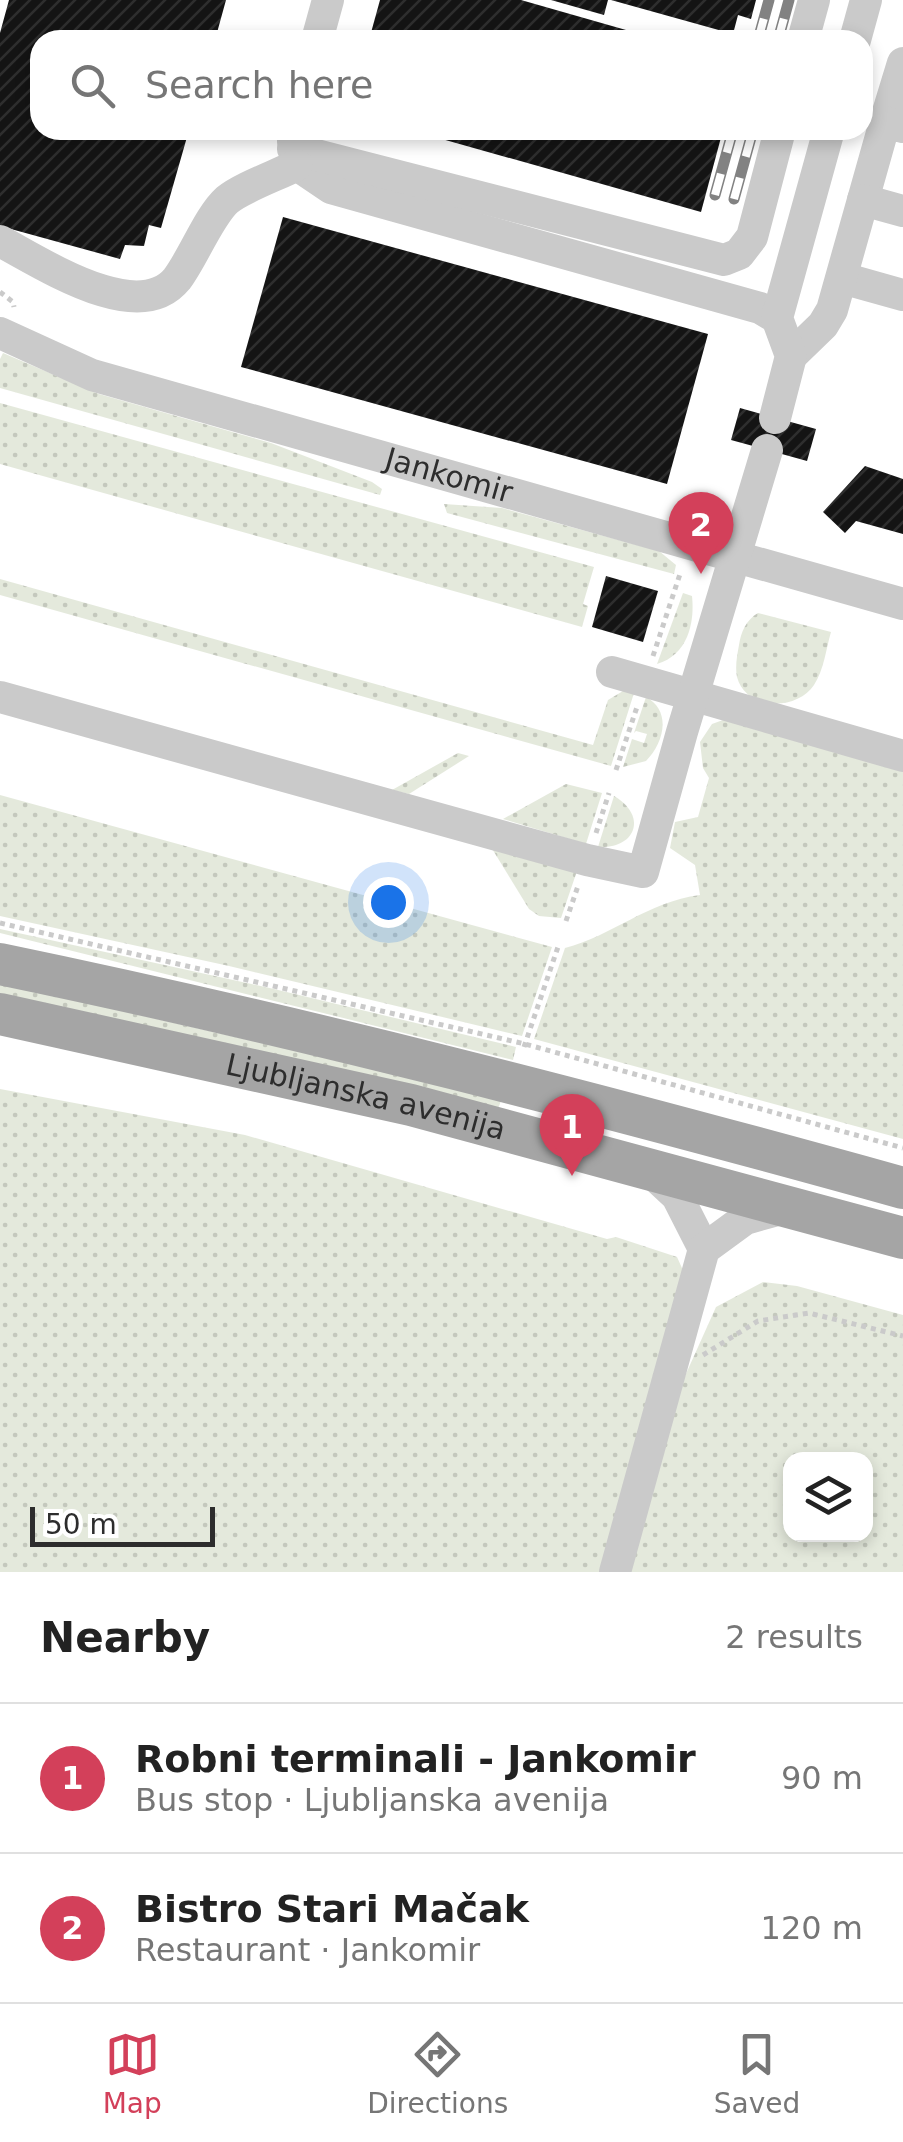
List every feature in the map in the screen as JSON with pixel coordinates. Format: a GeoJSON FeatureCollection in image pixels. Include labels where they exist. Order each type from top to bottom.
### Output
{"type":"FeatureCollection","features":[{"type":"Feature","properties":{"kind":"main road","name":"Ljubljanska avenija"},"geometry":{"type":"LineString","coordinates":[[0,964],[478,1072],[903,1188]]}},
{"type":"Feature","properties":{"kind":"main road","name":"Ljubljanska avenija"},"geometry":{"type":"LineString","coordinates":[[0,1014],[411,1106],[903,1238]]}},
{"type":"Feature","properties":{"kind":"street"},"geometry":{"type":"LineString","coordinates":[[320,30],[328,0]]}},
{"type":"Feature","properties":{"kind":"street"},"geometry":{"type":"LineString","coordinates":[[806,30],[814,0]]}},
{"type":"Feature","properties":{"kind":"street"},"geometry":{"type":"LineString","coordinates":[[857,30],[866,0]]}},
{"type":"Feature","properties":{"kind":"street"},"geometry":{"type":"LineString","coordinates":[[790,356],[823,325],[832,310],[864,200],[894,124],[903,63]]}},
{"type":"Feature","properties":{"kind":"street"},"geometry":{"type":"LineString","coordinates":[[295,148],[724,260],[739,254],[752,236],[777,140]]}},
{"type":"Feature","properties":{"kind":"street"},"geometry":{"type":"LineString","coordinates":[[0,697],[587,860],[643,872],[772,434],[790,356],[777,318],[826,140]]}},
{"type":"Feature","properties":{"kind":"street"},"geometry":{"type":"LineString","coordinates":[[0,241],[102,290],[137,299],[160,294],[176,280],[227,200],[295,148]]}},
{"type":"Feature","properties":{"kind":"street"},"geometry":{"type":"LineString","coordinates":[[295,148],[331,188],[760,308],[777,318]]}},
{"type":"Feature","properties":{"kind":"street"},"geometry":{"type":"LineString","coordinates":[[864,200],[903,211]]}},
{"type":"Feature","properties":{"kind":"street"},"geometry":{"type":"LineString","coordinates":[[842,278],[903,295]]}},
{"type":"Feature","properties":{"kind":"street","name":"Jankomir"},"geometry":{"type":"LineString","coordinates":[[0,333],[92,375],[903,604]]}},
{"type":"Feature","properties":{"kind":"street"},"geometry":{"type":"LineString","coordinates":[[612,672],[903,756]]}},
{"type":"Feature","properties":{"kind":"street"},"geometry":{"type":"LineString","coordinates":[[648,1169],[677,1196],[704,1249]]}},
{"type":"Feature","properties":{"kind":"street"},"geometry":{"type":"LineString","coordinates":[[615,1572],[704,1249],[745,1219],[788,1207]]}},
{"type":"Feature","properties":{"kind":"path"},"geometry":{"type":"LineString","coordinates":[[649,668],[682,570]]}},
{"type":"Feature","properties":{"kind":"path"},"geometry":{"type":"LineString","coordinates":[[616,770],[641,694]]}},
{"type":"Feature","properties":{"kind":"path"},"geometry":{"type":"LineString","coordinates":[[595,836],[609,793]]}},
{"type":"Feature","properties":{"kind":"path"},"geometry":{"type":"LineString","coordinates":[[566,921],[584,870]]}},
{"type":"Feature","properties":{"kind":"path"},"geometry":{"type":"LineString","coordinates":[[0,924],[525,1044],[903,1148]]}},
{"type":"Feature","properties":{"kind":"path"},"geometry":{"type":"LineString","coordinates":[[521,1056],[559,944]]}},
{"type":"Feature","properties":{"kind":"path"},"geometry":{"type":"LineString","coordinates":[[671,1375],[758,1321],[808,1312],[903,1336]]}},
{"type":"Feature","properties":{"kind":"shaded area"},"geometry":{"type":"Polygon","coordinates":[[[3,353],[99,394],[271,443],[372,482],[382,489],[380,495],[0,388],[3,353]]]}},
{"type":"Feature","properties":{"kind":"shaded area"},"geometry":{"type":"Polygon","coordinates":[[[0,403],[594,567],[583,604],[588,606],[582,627],[0,464],[0,403]]]}},
{"type":"Feature","properties":{"kind":"shaded area"},"geometry":{"type":"Polygon","coordinates":[[[444,504],[502,508],[659,551],[676,565],[674,574],[447,513],[444,504]]]}},
{"type":"Feature","properties":{"kind":"shaded area"},"geometry":{"type":"Polygon","coordinates":[[[0,579],[593,745],[608,700],[623,691],[634,693],[611,766],[0,595],[0,579]]]}},
{"type":"Feature","properties":{"kind":"shaded area"},"geometry":{"type":"Polygon","coordinates":[[[683,593],[692,596],[687,637],[676,654],[657,664],[683,593]]]}},
{"type":"Feature","properties":{"kind":"shaded area"},"geometry":{"type":"Polygon","coordinates":[[[758,613],[831,632],[817,679],[806,694],[772,704],[750,696],[742,688],[736,661],[741,636],[758,613]]]}},
{"type":"Feature","properties":{"kind":"shaded area"},"geometry":{"type":"Polygon","coordinates":[[[646,697],[660,710],[661,737],[646,761],[623,767],[632,739],[644,743],[647,734],[634,733],[646,697]]]}},
{"type":"Feature","properties":{"kind":"shaded area"},"geometry":{"type":"Polygon","coordinates":[[[723,720],[903,767],[903,1139],[534,1039],[565,948],[663,905],[700,895],[695,865],[670,848],[675,822],[698,817],[709,778],[703,768],[700,742],[712,724],[723,720]]]}},
{"type":"Feature","properties":{"kind":"shaded area"},"geometry":{"type":"Polygon","coordinates":[[[458,753],[469,756],[409,794],[392,790],[458,753]]]}},
{"type":"Feature","properties":{"kind":"shaded area"},"geometry":{"type":"Polygon","coordinates":[[[566,784],[602,793],[586,844],[503,819],[566,784]]]}},
{"type":"Feature","properties":{"kind":"shaded area"},"geometry":{"type":"Polygon","coordinates":[[[0,795],[552,947],[522,1036],[0,916],[0,795]]]}},
{"type":"Feature","properties":{"kind":"shaded area"},"geometry":{"type":"Polygon","coordinates":[[[614,796],[631,813],[633,830],[621,843],[598,847],[614,796]]]}},
{"type":"Feature","properties":{"kind":"shaded area"},"geometry":{"type":"Polygon","coordinates":[[[491,847],[577,871],[561,918],[539,916],[529,909],[491,847]]]}},
{"type":"Feature","properties":{"kind":"shaded area"},"geometry":{"type":"Polygon","coordinates":[[[0,929],[516,1047],[513,1060],[0,933],[0,929]]]}},
{"type":"Feature","properties":{"kind":"shaded area"},"geometry":{"type":"Polygon","coordinates":[[[0,983],[502,1098],[498,1109],[0,996],[0,983]]]}},
{"type":"Feature","properties":{"kind":"shaded area"},"geometry":{"type":"Polygon","coordinates":[[[0,1089],[245,1135],[677,1257],[686,1277],[607,1572],[0,1572],[0,1089]]]}},
{"type":"Feature","properties":{"kind":"shaded area"},"geometry":{"type":"Polygon","coordinates":[[[763,1282],[797,1286],[903,1315],[903,1572],[629,1572],[676,1396],[716,1307],[763,1282]]]}},
{"type":"Feature","properties":{"kind":"building"},"geometry":{"type":"Polygon","coordinates":[[[9,0],[226,0],[218,30],[30,30],[30,140],[186,140],[161,228],[149,225],[144,246],[125,245],[120,259],[0,226],[0,33],[9,0]]]}},
{"type":"Feature","properties":{"kind":"building"},"geometry":{"type":"Polygon","coordinates":[[[380,0],[521,0],[626,30],[372,30],[380,0]]]}},
{"type":"Feature","properties":{"kind":"building"},"geometry":{"type":"Polygon","coordinates":[[[551,0],[608,0],[604,15],[551,0]]]}},
{"type":"Feature","properties":{"kind":"building"},"geometry":{"type":"Polygon","coordinates":[[[611,0],[756,0],[751,19],[738,15],[734,30],[719,30],[611,0]]]}},
{"type":"Feature","properties":{"kind":"building"},"geometry":{"type":"Polygon","coordinates":[[[445,140],[720,140],[701,212],[445,140]]]}},
{"type":"Feature","properties":{"kind":"building"},"geometry":{"type":"Polygon","coordinates":[[[283,217],[708,334],[667,484],[241,367],[283,217]]]}},
{"type":"Feature","properties":{"kind":"building"},"geometry":{"type":"Polygon","coordinates":[[[740,408],[816,429],[807,461],[731,440],[740,408]]]}},
{"type":"Feature","properties":{"kind":"building"},"geometry":{"type":"Polygon","coordinates":[[[865,466],[903,479],[903,534],[856,521],[845,533],[823,512],[865,466]]]}},
{"type":"Feature","properties":{"kind":"building"},"geometry":{"type":"Polygon","coordinates":[[[606,576],[658,591],[643,642],[592,627],[606,576]]]}},
{"type":"Feature","properties":{"kind":"railway"},"geometry":{"type":"LineString","coordinates":[[761,30],[769,0]]}},
{"type":"Feature","properties":{"kind":"railway"},"geometry":{"type":"LineString","coordinates":[[781,30],[789,0]]}},
{"type":"Feature","properties":{"kind":"railway"},"geometry":{"type":"LineString","coordinates":[[715,195],[730,140]]}},
{"type":"Feature","properties":{"kind":"railway"},"geometry":{"type":"LineString","coordinates":[[734,199],[750,140]]}},
{"type":"Feature","properties":{"kind":"place","name":"Bistro Stari Mačak"},"geometry":{"type":"Point","coordinates":[701,574]}},
{"type":"Feature","properties":{"kind":"place","name":"Robni terminali - Jankomir"},"geometry":{"type":"Point","coordinates":[572,1176]}}]}
